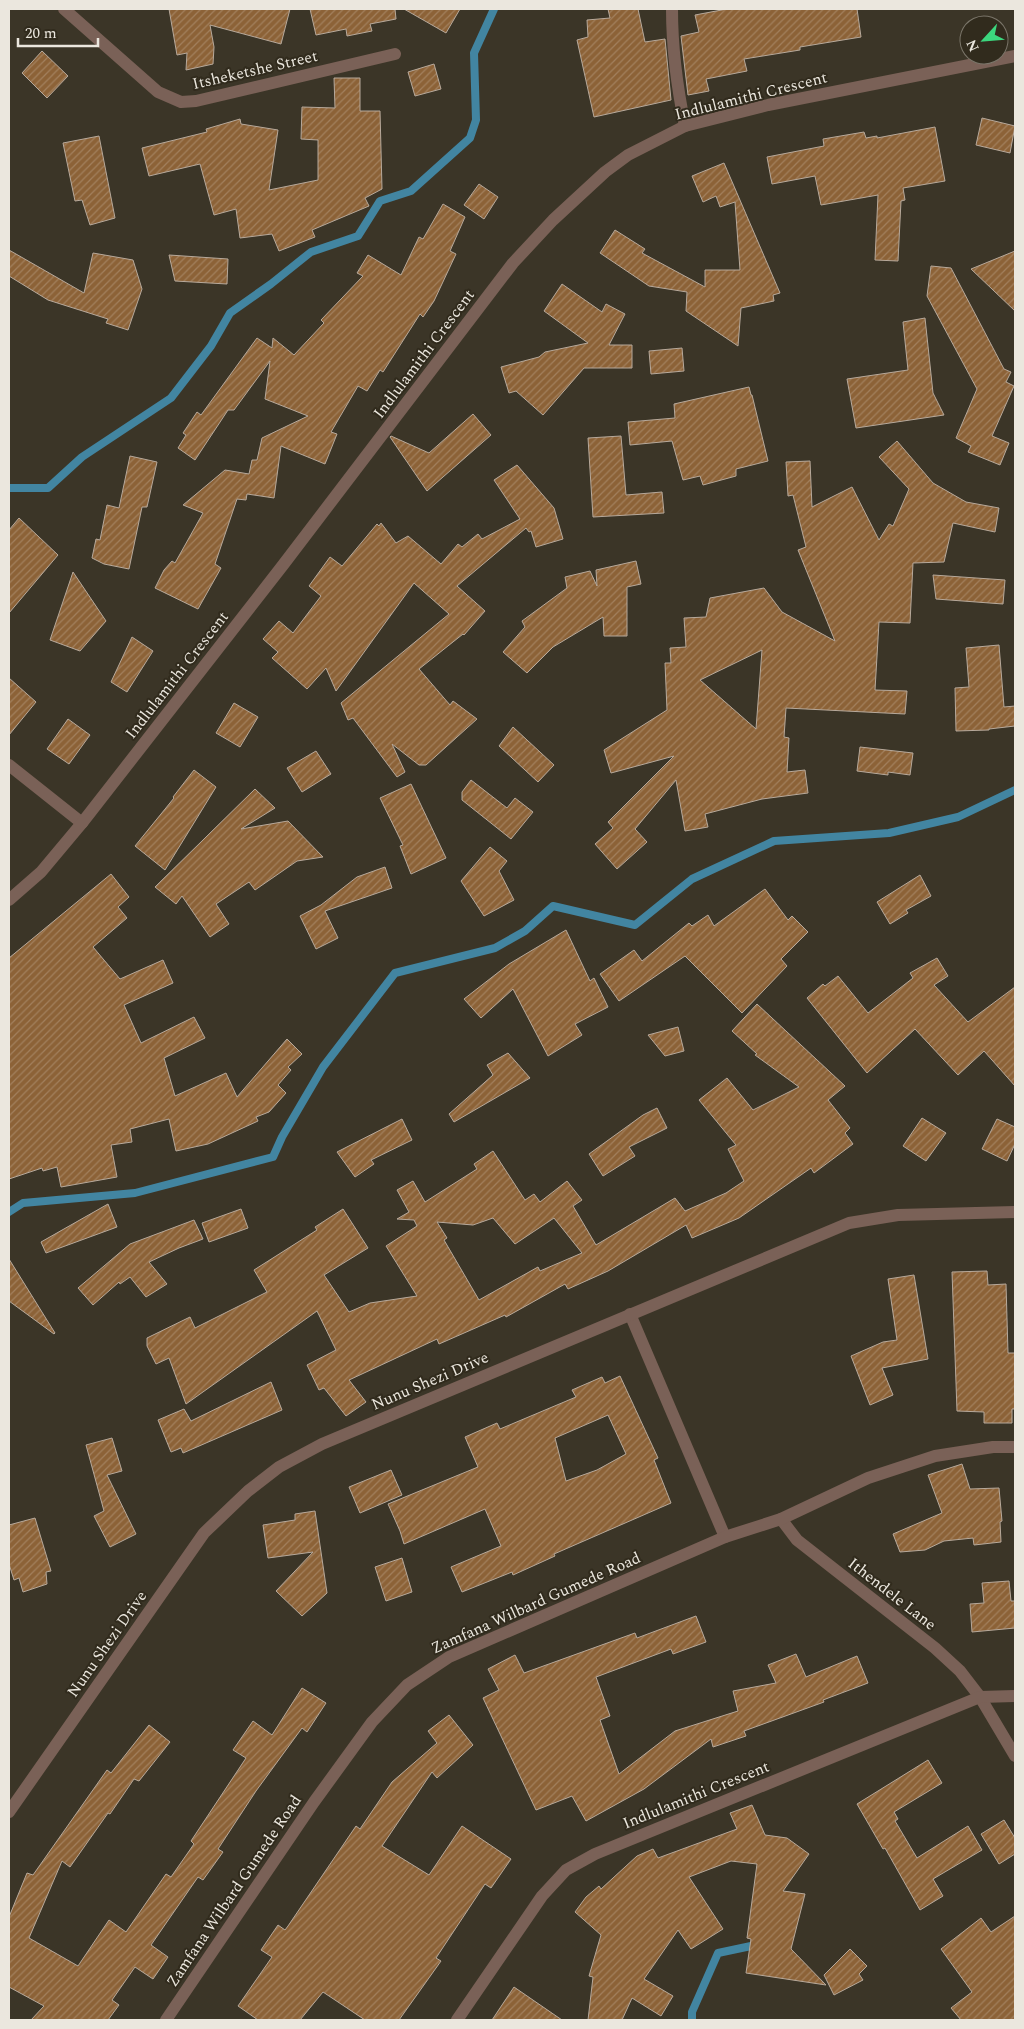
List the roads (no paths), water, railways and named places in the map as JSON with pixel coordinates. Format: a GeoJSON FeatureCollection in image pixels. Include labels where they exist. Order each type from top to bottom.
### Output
{"type":"FeatureCollection","features":[{"type":"Feature","properties":{"kind":"street","name":"Itsheketshe Street"},"geometry":{"type":"LineString","coordinates":[[64,9],[158,92],[181,102],[196,101],[395,54]]}},
{"type":"Feature","properties":{"kind":"street"},"geometry":{"type":"LineString","coordinates":[[672,9],[672,39],[677,89],[685,126]]}},
{"type":"Feature","properties":{"kind":"street","name":"Indlulamithi Crescent"},"geometry":{"type":"LineString","coordinates":[[9,900],[41,872],[82,823],[295,550],[513,263],[553,220],[605,172],[628,155],[685,126],[778,103],[1015,56]]}},
{"type":"Feature","properties":{"kind":"street"},"geometry":{"type":"LineString","coordinates":[[9,765],[82,823]]}},
{"type":"Feature","properties":{"kind":"street","name":"Nunu Shezi Drive"},"geometry":{"type":"LineString","coordinates":[[9,1812],[204,1533],[248,1491],[279,1467],[322,1444],[849,1223],[898,1215],[1015,1212]]}},
{"type":"Feature","properties":{"kind":"street"},"geometry":{"type":"LineString","coordinates":[[630,1314],[725,1537]]}},
{"type":"Feature","properties":{"kind":"street","name":"Zamfana Wilbard Gumede Road"},"geometry":{"type":"LineString","coordinates":[[166,2020],[314,1802],[366,1730],[407,1685],[449,1657],[725,1537],[781,1519],[868,1478],[935,1456],[993,1447],[1015,1447]]}},
{"type":"Feature","properties":{"kind":"street","name":"Ithendele Lane"},"geometry":{"type":"LineString","coordinates":[[781,1519],[797,1540],[936,1648],[960,1670],[980,1697],[1015,1756]]}},
{"type":"Feature","properties":{"kind":"street","name":"Indlulamithi Crescent"},"geometry":{"type":"LineString","coordinates":[[457,2020],[542,1896],[566,1870],[595,1854],[980,1697],[1015,1696]]}},
{"type":"Feature","properties":{"kind":"waterway"},"geometry":{"type":"LineString","coordinates":[[9,488],[48,488],[82,457],[171,398],[211,346],[230,313],[311,252],[358,236],[380,201],[411,191],[470,138],[476,120],[474,53],[494,9]]}},
{"type":"Feature","properties":{"kind":"waterway"},"geometry":{"type":"LineString","coordinates":[[9,1212],[23,1203],[135,1193],[273,1157],[282,1137],[323,1067],[395,973],[495,948],[525,931],[553,906],[635,925],[692,879],[774,841],[889,833],[958,817],[1015,790]]}},
{"type":"Feature","properties":{"kind":"waterway"},"geometry":{"type":"LineString","coordinates":[[692,2020],[692,2012],[718,1953],[751,1946]]}}]}
